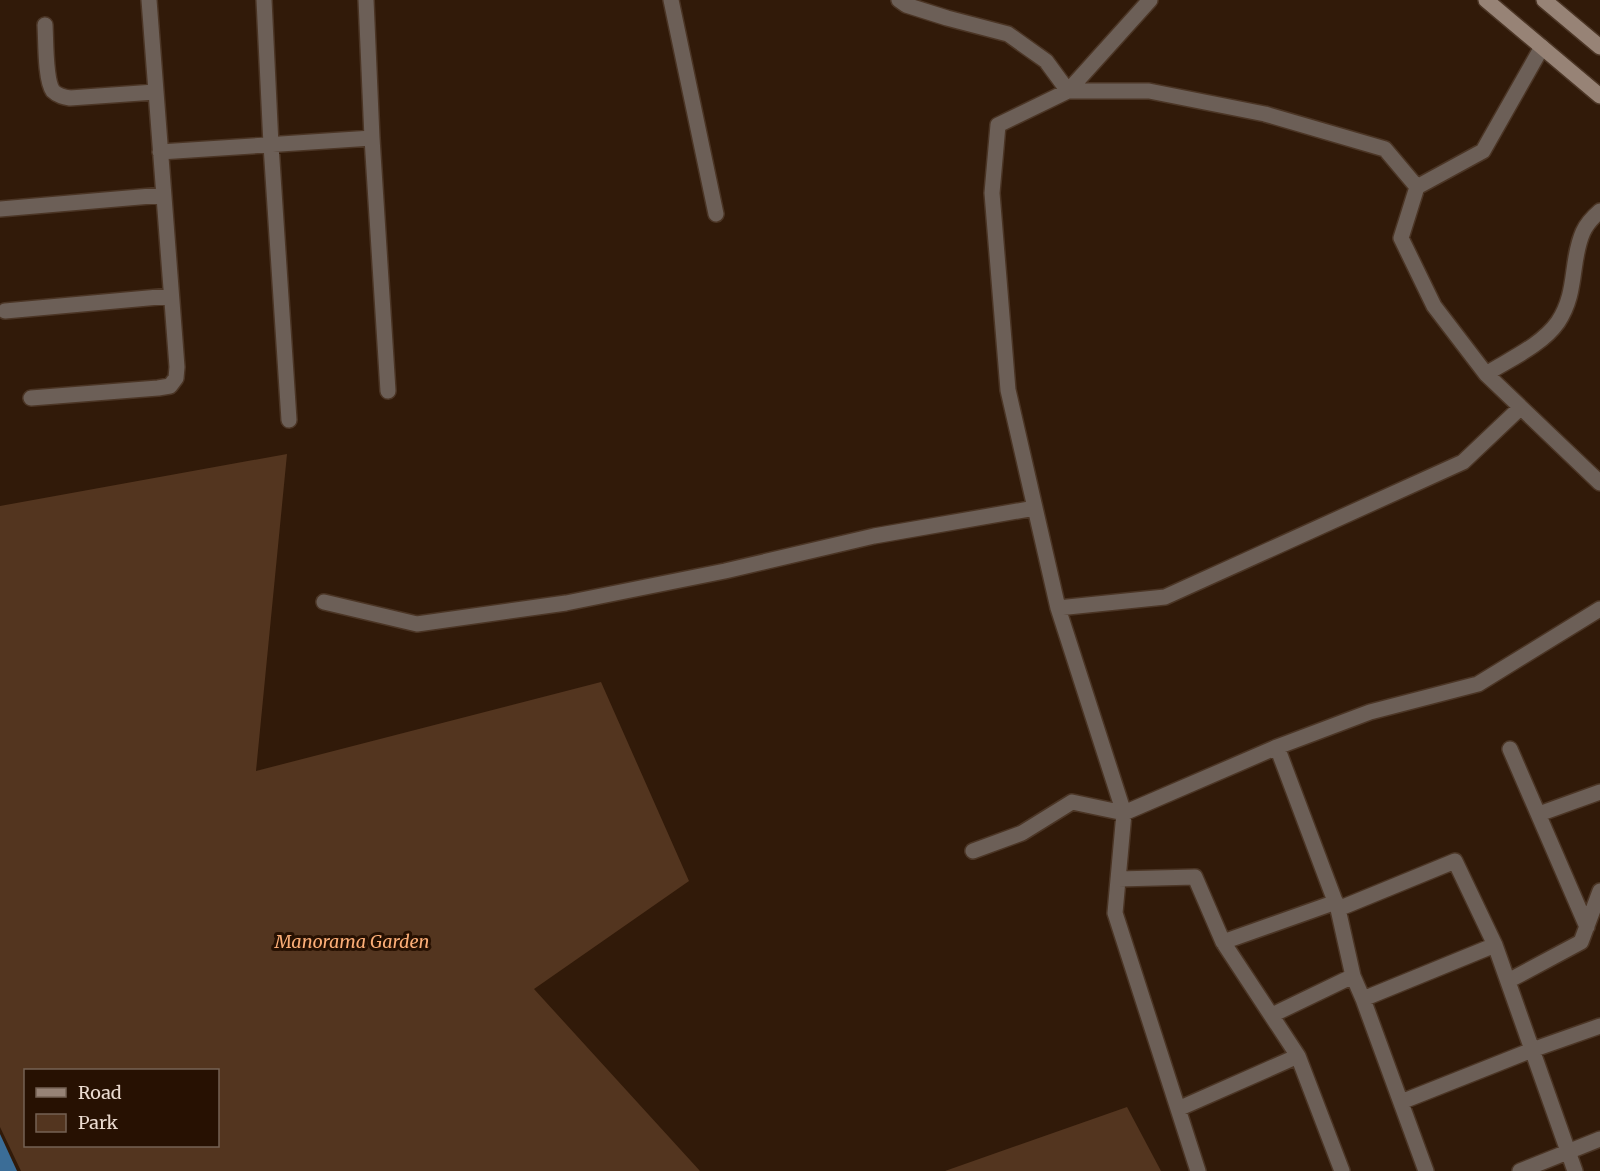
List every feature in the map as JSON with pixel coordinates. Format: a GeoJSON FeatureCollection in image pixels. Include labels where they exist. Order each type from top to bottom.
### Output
{"type":"FeatureCollection","features":[{"type":"Feature","properties":{"kind":"main road"},"geometry":{"type":"LineString","coordinates":[[1486,0],[1600,96]]}},
{"type":"Feature","properties":{"kind":"main road"},"geometry":{"type":"LineString","coordinates":[[1544,0],[1600,47]]}},
{"type":"Feature","properties":{"kind":"street"},"geometry":{"type":"LineString","coordinates":[[32,398],[170,386],[176,378],[149,0]]}},
{"type":"Feature","properties":{"kind":"street"},"geometry":{"type":"LineString","coordinates":[[264,0],[289,420]]}},
{"type":"Feature","properties":{"kind":"street"},"geometry":{"type":"LineString","coordinates":[[366,0],[388,391]]}},
{"type":"Feature","properties":{"kind":"street"},"geometry":{"type":"LineString","coordinates":[[671,0],[716,214]]}},
{"type":"Feature","properties":{"kind":"street"},"geometry":{"type":"LineString","coordinates":[[899,0],[947,18],[1008,34],[1046,61],[1068,91]]}},
{"type":"Feature","properties":{"kind":"street"},"geometry":{"type":"LineString","coordinates":[[1150,0],[1068,91],[998,125],[992,193],[1008,390],[1058,608],[1124,813],[1115,914],[1198,1171]]}},
{"type":"Feature","properties":{"kind":"street"},"geometry":{"type":"LineString","coordinates":[[45,25],[49,79],[53,90],[60,96],[70,98],[155,92]]}},
{"type":"Feature","properties":{"kind":"street"},"geometry":{"type":"LineString","coordinates":[[1542,48],[1483,151],[1417,187],[1401,238],[1434,306],[1486,374],[1600,483]]}},
{"type":"Feature","properties":{"kind":"street"},"geometry":{"type":"LineString","coordinates":[[1068,91],[1149,91],[1265,114],[1385,149],[1417,187]]}},
{"type":"Feature","properties":{"kind":"street"},"geometry":{"type":"LineString","coordinates":[[160,152],[372,138]]}},
{"type":"Feature","properties":{"kind":"street"},"geometry":{"type":"LineString","coordinates":[[0,209],[163,195]]}},
{"type":"Feature","properties":{"kind":"street"},"geometry":{"type":"LineString","coordinates":[[1486,374],[1539,341],[1557,324],[1568,304],[1582,233],[1600,211]]}},
{"type":"Feature","properties":{"kind":"street"},"geometry":{"type":"LineString","coordinates":[[4,311],[170,296]]}},
{"type":"Feature","properties":{"kind":"street"},"geometry":{"type":"LineString","coordinates":[[1058,608],[1165,597],[1462,462],[1520,408]]}},
{"type":"Feature","properties":{"kind":"street"},"geometry":{"type":"LineString","coordinates":[[324,602],[417,624],[566,603],[725,571],[874,536],[1035,508]]}},
{"type":"Feature","properties":{"kind":"street"},"geometry":{"type":"LineString","coordinates":[[973,851],[1022,833],[1072,802],[1124,813],[1277,747],[1370,712],[1478,684],[1598,615]]}},
{"type":"Feature","properties":{"kind":"street"},"geometry":{"type":"LineString","coordinates":[[1277,747],[1337,906],[1353,976],[1426,1171]]}},
{"type":"Feature","properties":{"kind":"street"},"geometry":{"type":"LineString","coordinates":[[1510,749],[1587,927]]}},
{"type":"Feature","properties":{"kind":"street"},"geometry":{"type":"LineString","coordinates":[[1539,814],[1600,792]]}},
{"type":"Feature","properties":{"kind":"street"},"geometry":{"type":"LineString","coordinates":[[1223,942],[1337,906],[1455,861],[1495,945],[1575,1171]]}},
{"type":"Feature","properties":{"kind":"street"},"geometry":{"type":"LineString","coordinates":[[1118,879],[1195,877],[1223,942],[1298,1056],[1342,1171]]}},
{"type":"Feature","properties":{"kind":"street"},"geometry":{"type":"LineString","coordinates":[[1508,981],[1581,942],[1600,891]]}},
{"type":"Feature","properties":{"kind":"street"},"geometry":{"type":"LineString","coordinates":[[1363,999],[1495,945]]}},
{"type":"Feature","properties":{"kind":"street"},"geometry":{"type":"LineString","coordinates":[[1272,1015],[1353,976]]}},
{"type":"Feature","properties":{"kind":"street"},"geometry":{"type":"LineString","coordinates":[[1401,1102],[1532,1050],[1600,1026]]}},
{"type":"Feature","properties":{"kind":"street"},"geometry":{"type":"LineString","coordinates":[[1178,1109],[1298,1056]]}},
{"type":"Feature","properties":{"kind":"street"},"geometry":{"type":"LineString","coordinates":[[1520,1171],[1600,1139]]}},
{"type":"Feature","properties":{"kind":"green space","name":"Manorama Garden"},"geometry":{"type":"Polygon","coordinates":[[[287,454],[256,771],[601,682],[689,881],[534,989],[700,1171],[21,1171],[0,1127],[0,506],[287,454]]]}},
{"type":"Feature","properties":{"kind":"green space"},"geometry":{"type":"Polygon","coordinates":[[[1127,1107],[1161,1171],[945,1171],[1127,1107]]]}},
{"type":"Feature","properties":{"kind":"water"},"geometry":{"type":"Polygon","coordinates":[[[0,1134],[17,1171],[0,1171],[0,1134]]]}}]}
